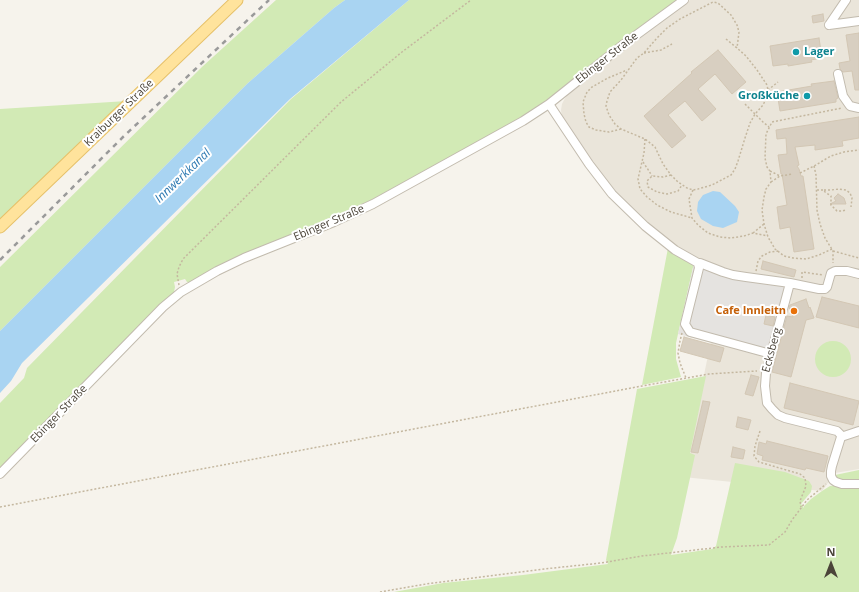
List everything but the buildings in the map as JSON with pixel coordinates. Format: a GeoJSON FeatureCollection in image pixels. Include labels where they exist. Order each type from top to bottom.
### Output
{"type":"FeatureCollection","features":[{"type":"Feature","properties":{"kind":"main road","name":"Kraiburger Straße"},"geometry":{"type":"LineString","coordinates":[[0,227],[238,0]]}},
{"type":"Feature","properties":{"kind":"street","name":"Ebinger Straße"},"geometry":{"type":"LineString","coordinates":[[0,474],[158,313],[182,292],[217,271],[244,258],[334,222],[373,204],[509,128],[549,104],[624,44],[684,0]]}},
{"type":"Feature","properties":{"kind":"street"},"geometry":{"type":"LineString","coordinates":[[846,0],[829,25],[859,21]]}},
{"type":"Feature","properties":{"kind":"street"},"geometry":{"type":"LineString","coordinates":[[838,74],[843,96],[850,106],[859,108]]}},
{"type":"Feature","properties":{"kind":"street"},"geometry":{"type":"LineString","coordinates":[[549,104],[589,164],[612,194],[646,226],[675,250],[698,263],[728,273],[819,289],[825,289],[827,287],[833,271],[839,270],[859,274]]}},
{"type":"Feature","properties":{"kind":"street"},"geometry":{"type":"LineString","coordinates":[[698,263],[699,268],[685,324],[690,332],[771,354]]}},
{"type":"Feature","properties":{"kind":"street","name":"Ecksberg"},"geometry":{"type":"LineString","coordinates":[[790,283],[766,373],[765,386],[767,403],[778,415],[837,431],[841,437]]}},
{"type":"Feature","properties":{"kind":"street"},"geometry":{"type":"LineString","coordinates":[[859,431],[841,437],[832,466],[831,476],[833,480],[842,484],[859,484]]}},
{"type":"Feature","properties":{"kind":"path"},"geometry":{"type":"LineString","coordinates":[[182,292],[178,274],[179,267],[183,259],[341,102],[402,52],[470,0]]}},
{"type":"Feature","properties":{"kind":"path"},"geometry":{"type":"LineString","coordinates":[[726,39],[746,56],[757,70],[767,85],[768,95],[755,114],[745,138],[737,165],[731,175],[712,185],[693,190],[682,185],[671,175],[663,164],[655,147],[645,139],[621,129],[615,124],[609,115],[606,106],[610,92],[637,58],[644,53],[656,38],[667,28],[680,19],[713,2],[718,3],[731,14],[739,32],[737,48]]}},
{"type":"Feature","properties":{"kind":"path"},"geometry":{"type":"LineString","coordinates":[[644,53],[661,50],[672,44]]}},
{"type":"Feature","properties":{"kind":"path"},"geometry":{"type":"LineString","coordinates":[[621,129],[609,132],[596,130],[589,127],[582,108],[587,92],[592,87],[628,69]]}},
{"type":"Feature","properties":{"kind":"path"},"geometry":{"type":"LineString","coordinates":[[768,90],[778,82]]}},
{"type":"Feature","properties":{"kind":"path"},"geometry":{"type":"LineString","coordinates":[[745,104],[769,127]]}},
{"type":"Feature","properties":{"kind":"path"},"geometry":{"type":"LineString","coordinates":[[771,182],[770,171],[767,167],[765,158],[766,134],[772,122],[850,106]]}},
{"type":"Feature","properties":{"kind":"path"},"geometry":{"type":"LineString","coordinates":[[645,139],[645,146],[638,179],[640,189],[657,205],[671,212],[692,218]]}},
{"type":"Feature","properties":{"kind":"path"},"geometry":{"type":"LineString","coordinates":[[800,173],[831,156],[859,150]]}},
{"type":"Feature","properties":{"kind":"path"},"geometry":{"type":"LineString","coordinates":[[642,162],[652,176],[663,178],[671,175]]}},
{"type":"Feature","properties":{"kind":"path"},"geometry":{"type":"LineString","coordinates":[[814,166],[816,174],[817,210],[825,238],[833,250],[833,271]]}},
{"type":"Feature","properties":{"kind":"path"},"geometry":{"type":"LineString","coordinates":[[770,171],[780,176]]}},
{"type":"Feature","properties":{"kind":"path"},"geometry":{"type":"LineString","coordinates":[[793,174],[780,176],[771,182],[766,189],[764,197],[762,210],[764,224],[775,249],[784,256],[794,258],[806,259],[833,250],[859,258]]}},
{"type":"Feature","properties":{"kind":"path"},"geometry":{"type":"LineString","coordinates":[[652,176],[647,181],[648,187],[656,192],[667,194],[678,191],[682,185]]}},
{"type":"Feature","properties":{"kind":"path"},"geometry":{"type":"LineString","coordinates":[[817,190],[831,190],[840,188],[846,190],[850,193],[852,198],[851,207]]}},
{"type":"Feature","properties":{"kind":"path"},"geometry":{"type":"LineString","coordinates":[[693,190],[689,199],[692,218],[708,233],[720,237],[732,238],[753,233],[764,224]]}},
{"type":"Feature","properties":{"kind":"path"},"geometry":{"type":"LineString","coordinates":[[824,190],[831,196],[831,205],[833,208],[837,211],[846,210]]}},
{"type":"Feature","properties":{"kind":"path"},"geometry":{"type":"LineString","coordinates":[[753,233],[768,236]]}},
{"type":"Feature","properties":{"kind":"path"},"geometry":{"type":"LineString","coordinates":[[754,278],[758,261],[762,256],[770,252],[778,252]]}},
{"type":"Feature","properties":{"kind":"path"},"geometry":{"type":"LineString","coordinates":[[807,273],[820,274]]}},
{"type":"Feature","properties":{"kind":"path"},"geometry":{"type":"LineString","coordinates":[[685,324],[678,353],[686,378]]}},
{"type":"Feature","properties":{"kind":"path"},"geometry":{"type":"LineString","coordinates":[[0,507],[686,378],[709,374],[752,371],[766,373]]}},
{"type":"Feature","properties":{"kind":"path"},"geometry":{"type":"LineString","coordinates":[[760,431],[755,446],[754,456],[759,462],[800,474],[805,478],[806,486],[800,502],[801,508]]}},
{"type":"Feature","properties":{"kind":"path"},"geometry":{"type":"LineString","coordinates":[[380,592],[426,584],[601,563],[642,556],[722,547],[768,545],[785,532],[807,500],[824,486],[831,476]]}},
{"type":"Feature","properties":{"kind":"shaded area"},"geometry":{"type":"Polygon","coordinates":[[[690,0],[859,0],[859,469],[835,473],[822,491],[683,477],[712,336],[694,256],[674,245],[650,226],[614,191],[591,163],[562,117],[562,104],[568,94],[690,0]]]}},
{"type":"Feature","properties":{"kind":"shaded area"},"geometry":{"type":"Polygon","coordinates":[[[694,263],[785,285],[767,357],[678,334],[694,263]]]}},
{"type":"Feature","properties":{"kind":"green space"},"geometry":{"type":"Polygon","coordinates":[[[276,0],[345,0],[248,83],[0,331],[0,267],[203,66],[276,0]]]}},
{"type":"Feature","properties":{"kind":"green space"},"geometry":{"type":"Polygon","coordinates":[[[409,0],[677,0],[627,37],[551,99],[525,116],[371,200],[228,262],[190,283],[185,279],[174,282],[174,292],[170,297],[159,306],[0,468],[0,403],[24,378],[27,368],[291,99],[409,0]]]}},
{"type":"Feature","properties":{"kind":"green space"},"geometry":{"type":"Polygon","coordinates":[[[127,101],[0,221],[0,109],[127,101]]]}},
{"type":"Feature","properties":{"kind":"green space"},"geometry":{"type":"Polygon","coordinates":[[[668,248],[694,263],[676,343],[676,359],[681,377],[642,385],[668,248]]]}},
{"type":"Feature","properties":{"kind":"green space"},"geometry":{"type":"Polygon","coordinates":[[[837,341],[846,346],[850,352],[850,366],[846,372],[837,377],[829,377],[820,372],[816,366],[815,355],[820,346],[826,342],[837,341]]]}},
{"type":"Feature","properties":{"kind":"green space"},"geometry":{"type":"Polygon","coordinates":[[[706,376],[690,453],[695,455],[677,538],[671,555],[712,549],[716,546],[735,463],[785,472],[809,481],[812,486],[811,492],[801,504],[804,508],[804,506],[811,499],[830,486],[859,485],[859,592],[394,592],[443,583],[523,575],[608,564],[606,560],[637,389],[706,376]]]}},
{"type":"Feature","properties":{"kind":"green space"},"geometry":{"type":"Polygon","coordinates":[[[859,470],[859,482],[841,482],[835,475],[859,470]]]}},
{"type":"Feature","properties":{"kind":"water","name":"Innwerkkanal"},"geometry":{"type":"Polygon","coordinates":[[[345,0],[409,0],[290,99],[22,363],[11,381],[0,393],[0,331],[248,83],[345,0]]]}},
{"type":"Feature","properties":{"kind":"water"},"geometry":{"type":"Polygon","coordinates":[[[713,191],[720,192],[735,206],[739,212],[737,222],[723,228],[713,226],[701,219],[697,211],[698,202],[703,195],[713,191]]]}},
{"type":"Feature","properties":{"kind":"railway"},"geometry":{"type":"LineString","coordinates":[[0,260],[123,137],[269,0]]}},
{"type":"Feature","properties":{"kind":"place","name":"Lager"},"geometry":{"type":"Point","coordinates":[796,52]}},
{"type":"Feature","properties":{"kind":"place","name":"Großküche"},"geometry":{"type":"Point","coordinates":[807,96]}},
{"type":"Feature","properties":{"kind":"place","name":"Cafe Innleitn"},"geometry":{"type":"Point","coordinates":[794,311]}}]}
